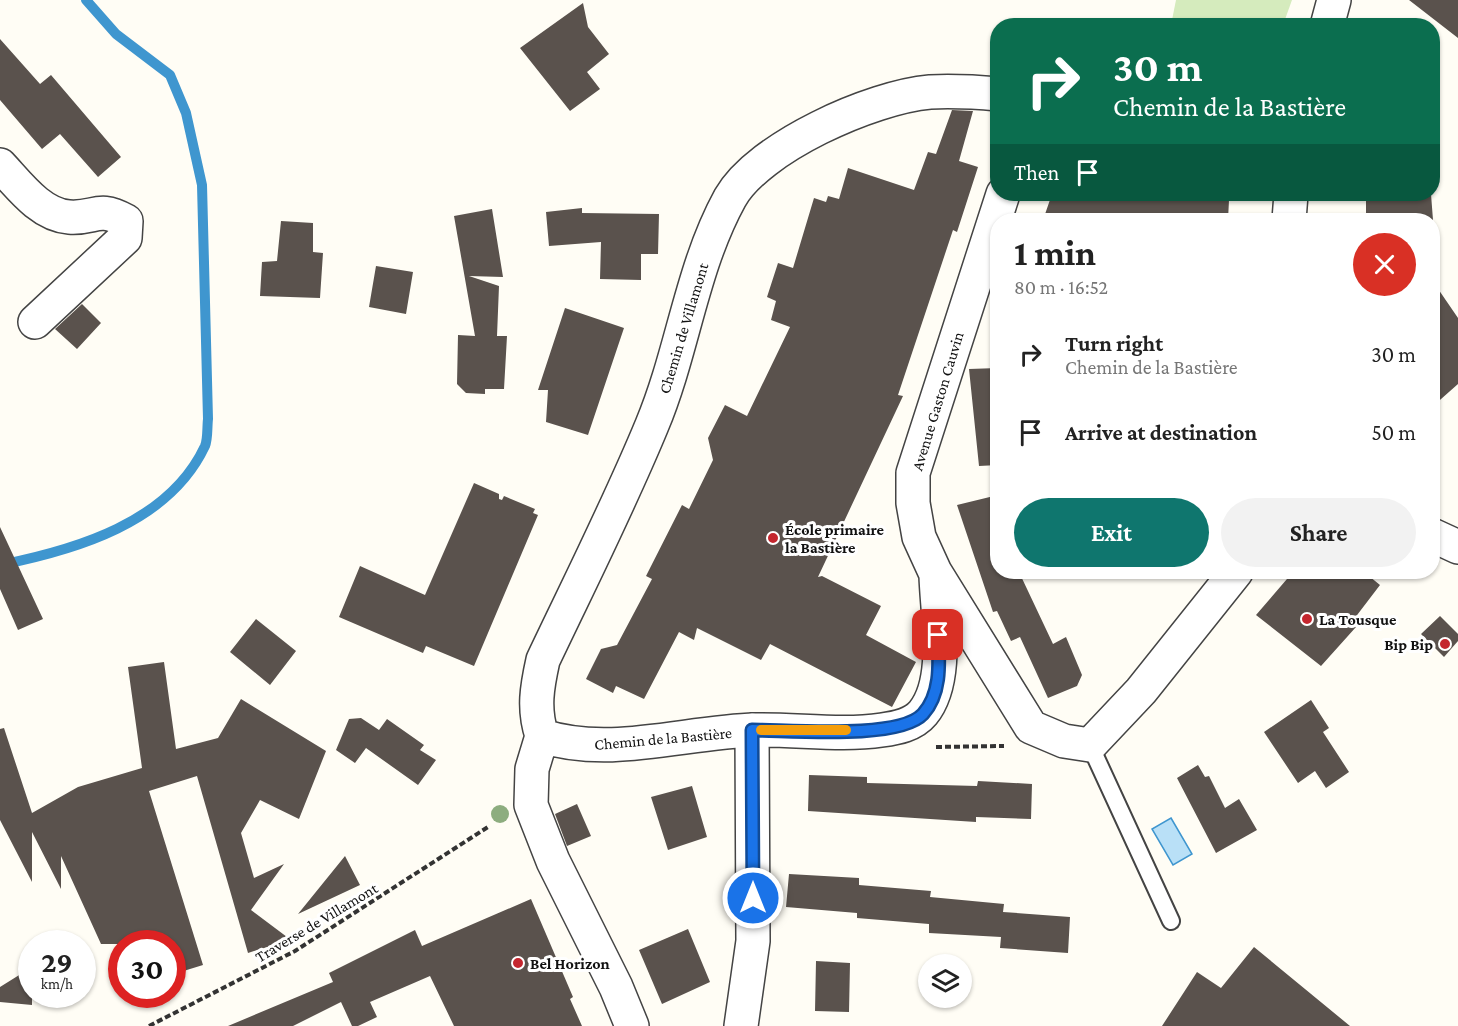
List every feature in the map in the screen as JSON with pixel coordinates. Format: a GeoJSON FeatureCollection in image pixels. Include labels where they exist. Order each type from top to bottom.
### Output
{"type":"FeatureCollection","features":[{"type":"Feature","properties":{"kind":"street"},"geometry":{"type":"LineString","coordinates":[[1329,18],[1334,0]]}},
{"type":"Feature","properties":{"kind":"street","name":"Chemin de Villamont"},"geometry":{"type":"LineString","coordinates":[[542,736],[536,719],[536,690],[543,660],[653,424],[710,241],[731,196],[754,170],[836,118],[882,102],[928,92],[990,94]]}},
{"type":"Feature","properties":{"kind":"street"},"geometry":{"type":"LineString","coordinates":[[0,165],[25,192],[49,212],[69,217],[110,212],[126,221],[125,238],[35,322]]}},
{"type":"Feature","properties":{"kind":"street","name":"Avenue Gaston Cauvin"},"geometry":{"type":"LineString","coordinates":[[990,234],[913,473],[912,503],[919,537],[936,572],[1031,727],[1064,741],[1090,745]]}},
{"type":"Feature","properties":{"kind":"street"},"geometry":{"type":"LineString","coordinates":[[1440,539],[1458,547]]}},
{"type":"Feature","properties":{"kind":"street","name":"Chemin de la Bastière"},"geometry":{"type":"LineString","coordinates":[[542,736],[565,742],[601,745],[752,730],[880,730],[906,726],[922,714],[933,698],[939,670],[936,572]]}},
{"type":"Feature","properties":{"kind":"street"},"geometry":{"type":"LineString","coordinates":[[1090,745],[1141,691],[1230,579]]}},
{"type":"Feature","properties":{"kind":"street"},"geometry":{"type":"LineString","coordinates":[[741,1026],[753,941],[752,730]]}},
{"type":"Feature","properties":{"kind":"street"},"geometry":{"type":"LineString","coordinates":[[542,736],[532,769],[531,805],[553,861],[616,987],[632,1026]]}},
{"type":"Feature","properties":{"kind":"lane"},"geometry":{"type":"LineString","coordinates":[[1090,745],[1171,921]]}},
{"type":"Feature","properties":{"kind":"path","name":"Traverse de Villamont"},"geometry":{"type":"LineString","coordinates":[[149,1026],[295,951],[488,827]]}},
{"type":"Feature","properties":{"kind":"green space"},"geometry":{"type":"Polygon","coordinates":[[[1176,0],[1292,0],[1286,18],[1172,18],[1176,0]]]}},
{"type":"Feature","properties":{"kind":"water"},"geometry":{"type":"Polygon","coordinates":[[[1171,818],[1192,854],[1173,865],[1152,829],[1171,818]]]}},
{"type":"Feature","properties":{"kind":"building"},"geometry":{"type":"Polygon","coordinates":[[[1409,0],[1458,0],[1458,38],[1440,24],[1440,18],[1432,18],[1409,0]]]}},
{"type":"Feature","properties":{"kind":"building"},"geometry":{"type":"Polygon","coordinates":[[[583,3],[588,27],[609,54],[587,72],[600,89],[570,111],[520,48],[583,3]]]}},
{"type":"Feature","properties":{"kind":"building"},"geometry":{"type":"Polygon","coordinates":[[[0,39],[40,84],[51,75],[121,157],[98,177],[60,134],[42,149],[0,100],[0,39]]]}},
{"type":"Feature","properties":{"kind":"building","name":"École primaire la Bastière"},"geometry":{"type":"Polygon","coordinates":[[[952,110],[973,111],[959,161],[978,167],[957,232],[953,230],[898,395],[903,396],[818,577],[822,576],[881,606],[866,635],[916,662],[892,707],[770,644],[761,660],[697,628],[694,640],[679,632],[644,699],[616,686],[613,693],[586,679],[601,649],[617,645],[652,579],[646,576],[682,505],[689,509],[713,460],[708,438],[725,405],[747,416],[790,327],[771,320],[776,301],[767,297],[778,263],[793,268],[814,198],[826,202],[828,196],[839,199],[848,168],[914,190],[928,152],[936,154],[952,110]]]}},
{"type":"Feature","properties":{"kind":"building"},"geometry":{"type":"Polygon","coordinates":[[[1050,201],[1229,201],[1228,213],[1045,213],[1050,201]]]}},
{"type":"Feature","properties":{"kind":"building"},"geometry":{"type":"Polygon","coordinates":[[[1366,201],[1432,201],[1432,213],[1366,213],[1366,201]]]}},
{"type":"Feature","properties":{"kind":"building"},"geometry":{"type":"Polygon","coordinates":[[[582,208],[582,213],[659,214],[658,254],[641,254],[641,280],[600,279],[601,242],[549,246],[546,212],[582,208]]]}},
{"type":"Feature","properties":{"kind":"building"},"geometry":{"type":"Polygon","coordinates":[[[492,209],[503,277],[469,276],[499,286],[497,336],[507,336],[504,389],[485,389],[485,394],[466,393],[457,384],[458,335],[475,336],[454,216],[492,209]]]}},
{"type":"Feature","properties":{"kind":"building"},"geometry":{"type":"Polygon","coordinates":[[[281,221],[313,223],[313,252],[323,253],[320,298],[260,296],[262,262],[277,261],[281,221]]]}},
{"type":"Feature","properties":{"kind":"building"},"geometry":{"type":"Polygon","coordinates":[[[376,266],[413,272],[406,314],[369,307],[376,266]]]}},
{"type":"Feature","properties":{"kind":"building"},"geometry":{"type":"Polygon","coordinates":[[[1440,292],[1458,318],[1458,384],[1440,400],[1440,292]]]}},
{"type":"Feature","properties":{"kind":"building"},"geometry":{"type":"Polygon","coordinates":[[[82,304],[101,323],[77,349],[55,329],[82,304]]]}},
{"type":"Feature","properties":{"kind":"building"},"geometry":{"type":"Polygon","coordinates":[[[565,308],[624,328],[588,435],[546,422],[548,390],[538,390],[565,308]]]}},
{"type":"Feature","properties":{"kind":"building"},"geometry":{"type":"Polygon","coordinates":[[[990,368],[990,465],[979,466],[969,369],[990,368]]]}},
{"type":"Feature","properties":{"kind":"building"},"geometry":{"type":"Polygon","coordinates":[[[474,483],[499,494],[499,499],[502,500],[504,496],[535,509],[533,513],[538,515],[474,666],[426,646],[423,653],[339,617],[360,566],[425,595],[474,483]]]}},
{"type":"Feature","properties":{"kind":"building"},"geometry":{"type":"Polygon","coordinates":[[[990,497],[990,579],[1022,579],[1053,644],[1066,637],[1082,675],[1077,686],[1048,698],[1020,637],[1011,641],[997,611],[993,612],[957,505],[990,497]]]}},
{"type":"Feature","properties":{"kind":"building"},"geometry":{"type":"Polygon","coordinates":[[[0,527],[43,619],[18,630],[0,589],[0,527]]]}},
{"type":"Feature","properties":{"kind":"building","name":"La Tousque"},"geometry":{"type":"Polygon","coordinates":[[[1287,579],[1373,579],[1380,585],[1351,623],[1356,627],[1321,666],[1256,615],[1287,579]]]}},
{"type":"Feature","properties":{"kind":"building","name":"Bip Bip"},"geometry":{"type":"Polygon","coordinates":[[[1440,616],[1458,634],[1458,641],[1444,657],[1421,634],[1440,616]]]}},
{"type":"Feature","properties":{"kind":"building"},"geometry":{"type":"Polygon","coordinates":[[[256,619],[296,651],[270,685],[230,652],[256,619]]]}},
{"type":"Feature","properties":{"kind":"building"},"geometry":{"type":"Polygon","coordinates":[[[164,662],[176,749],[218,738],[241,699],[326,751],[299,819],[260,800],[241,833],[254,878],[284,864],[251,910],[291,940],[248,953],[197,776],[149,791],[203,965],[186,970],[186,930],[108,930],[108,944],[101,944],[61,856],[61,889],[32,832],[32,882],[0,820],[0,729],[4,728],[32,813],[78,787],[142,768],[128,667],[164,662]]]}},
{"type":"Feature","properties":{"kind":"building"},"geometry":{"type":"Polygon","coordinates":[[[1311,700],[1329,728],[1323,732],[1349,772],[1326,788],[1315,771],[1298,783],[1264,732],[1311,700]]]}},
{"type":"Feature","properties":{"kind":"building"},"geometry":{"type":"Polygon","coordinates":[[[361,718],[379,730],[387,719],[424,745],[420,750],[436,760],[418,785],[366,748],[355,763],[336,750],[349,719],[361,718]]]}},
{"type":"Feature","properties":{"kind":"building"},"geometry":{"type":"Polygon","coordinates":[[[1198,765],[1205,777],[1209,776],[1225,808],[1239,799],[1257,830],[1216,853],[1177,778],[1198,765]]]}},
{"type":"Feature","properties":{"kind":"building"},"geometry":{"type":"Polygon","coordinates":[[[809,775],[867,777],[867,783],[977,786],[978,781],[1032,784],[1031,819],[976,817],[976,822],[808,811],[809,775]]]}},
{"type":"Feature","properties":{"kind":"building"},"geometry":{"type":"Polygon","coordinates":[[[692,786],[707,837],[668,850],[651,797],[692,786]]]}},
{"type":"Feature","properties":{"kind":"building"},"geometry":{"type":"Polygon","coordinates":[[[577,804],[591,836],[567,846],[555,814],[577,804]]]}},
{"type":"Feature","properties":{"kind":"building"},"geometry":{"type":"Polygon","coordinates":[[[345,856],[360,885],[298,914],[345,856]]]}},
{"type":"Feature","properties":{"kind":"building"},"geometry":{"type":"Polygon","coordinates":[[[789,874],[859,878],[859,885],[931,891],[930,897],[1004,904],[1003,912],[1070,917],[1068,953],[1000,948],[1001,937],[929,933],[929,924],[857,918],[857,913],[786,907],[789,874]]]}},
{"type":"Feature","properties":{"kind":"building"},"geometry":{"type":"Polygon","coordinates":[[[531,899],[573,997],[570,999],[582,1026],[454,1026],[430,976],[370,1002],[377,1017],[358,1026],[352,1026],[341,1002],[293,1026],[228,1026],[333,982],[329,973],[415,930],[422,946],[531,899]]]}},
{"type":"Feature","properties":{"kind":"building"},"geometry":{"type":"Polygon","coordinates":[[[688,929],[710,982],[662,1004],[639,950],[688,929]]]}},
{"type":"Feature","properties":{"kind":"building"},"geometry":{"type":"Polygon","coordinates":[[[1254,947],[1350,1026],[1162,1026],[1197,972],[1221,988],[1254,947]]]}},
{"type":"Feature","properties":{"kind":"building"},"geometry":{"type":"Polygon","coordinates":[[[816,961],[850,963],[849,1012],[815,1011],[816,961]]]}},
{"type":"Feature","properties":{"kind":"building"},"geometry":{"type":"Polygon","coordinates":[[[18,976],[18,1004],[0,1002],[0,987],[18,976]]]}},
{"type":"Feature","properties":{"kind":"waterway"},"geometry":{"type":"LineString","coordinates":[[0,565],[59,551],[88,541],[144,514],[168,495],[189,473],[207,440],[202,185],[186,113],[170,75],[116,34],[86,0]]}},
{"type":"Feature","properties":{"kind":"slow traffic"},"geometry":{"type":"LineString","coordinates":[[761,730],[846,730]]}},
{"type":"Feature","properties":{"kind":"place","name":"École primaire la Bastière"},"geometry":{"type":"Point","coordinates":[773,538]}},
{"type":"Feature","properties":{"kind":"place","name":"La Tousque"},"geometry":{"type":"Point","coordinates":[1307,619]}},
{"type":"Feature","properties":{"kind":"place","name":"Bip Bip"},"geometry":{"type":"Point","coordinates":[1445,644]}},
{"type":"Feature","properties":{"kind":"place","name":"Bel Horizon"},"geometry":{"type":"Point","coordinates":[518,963]}},
{"type":"Feature","properties":{"kind":"route"},"geometry":{"type":"LineString","coordinates":[[753,898],[752,730],[880,730],[906,726],[922,714],[933,698],[939,670],[938,635]]}}]}
